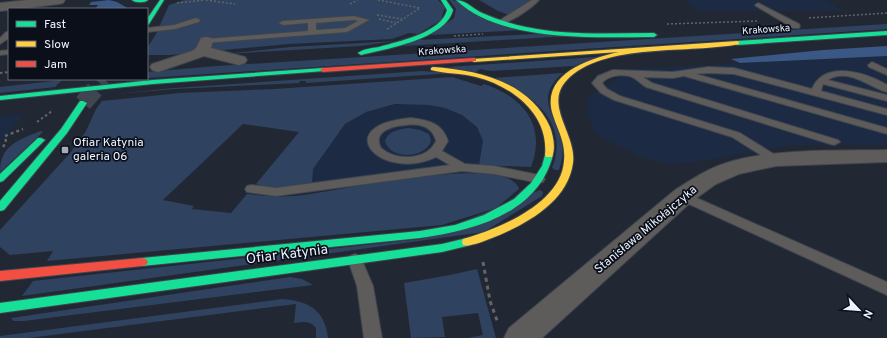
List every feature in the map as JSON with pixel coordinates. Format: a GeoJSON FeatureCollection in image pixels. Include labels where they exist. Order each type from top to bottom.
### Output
{"type":"FeatureCollection","features":[{"type":"Feature","properties":{"kind":"street"},"geometry":{"type":"LineString","coordinates":[[0,7],[59,0]]}},
{"type":"Feature","properties":{"kind":"street"},"geometry":{"type":"LineString","coordinates":[[134,0],[146,0]]}},
{"type":"Feature","properties":{"kind":"street"},"geometry":{"type":"LineString","coordinates":[[139,0],[144,4],[145,8]]}},
{"type":"Feature","properties":{"kind":"street"},"geometry":{"type":"LineString","coordinates":[[148,19],[162,0]]}},
{"type":"Feature","properties":{"kind":"street","name":"Krakowska"},"geometry":{"type":"LineString","coordinates":[[405,50],[357,53],[407,41],[437,28],[447,20],[451,13],[449,6],[444,0]]}},
{"type":"Feature","properties":{"kind":"street"},"geometry":{"type":"LineString","coordinates":[[458,0],[477,14],[526,28],[564,33],[658,35],[547,42]]}},
{"type":"Feature","properties":{"kind":"street","name":"Krakowska"},"geometry":{"type":"LineString","coordinates":[[782,23],[796,26],[806,26]]}},
{"type":"Feature","properties":{"kind":"street","name":"Krakowska"},"geometry":{"type":"LineString","coordinates":[[0,98],[159,81],[887,33]]}},
{"type":"Feature","properties":{"kind":"street"},"geometry":{"type":"LineString","coordinates":[[549,182],[567,166],[569,156],[567,137],[554,106],[554,96],[558,85],[568,74],[584,64],[653,48]]}},
{"type":"Feature","properties":{"kind":"street"},"geometry":{"type":"LineString","coordinates":[[152,67],[203,54],[243,60]]}},
{"type":"Feature","properties":{"kind":"street"},"geometry":{"type":"LineString","coordinates":[[322,70],[433,69],[464,72],[486,78],[513,89],[529,102],[542,118],[548,134],[549,182]]}},
{"type":"Feature","properties":{"kind":"street"},"geometry":{"type":"LineString","coordinates":[[0,179],[51,130],[83,103],[64,131],[0,208]]}},
{"type":"Feature","properties":{"kind":"street","name":"Stanisława Mikołajczyka"},"geometry":{"type":"LineString","coordinates":[[520,338],[683,196],[708,179],[733,168],[776,160],[887,156]]}},
{"type":"Feature","properties":{"kind":"street","name":"Ofiar Katynia"},"geometry":{"type":"LineString","coordinates":[[0,308],[442,248],[495,234],[528,217],[542,205],[549,182]]}},
{"type":"Feature","properties":{"kind":"street","name":"Ofiar Katynia"},"geometry":{"type":"LineString","coordinates":[[0,276],[353,242],[452,228],[488,217],[508,208],[525,193],[549,182]]}},
{"type":"Feature","properties":{"kind":"lane"},"geometry":{"type":"LineString","coordinates":[[502,22],[523,10],[536,0]]}},
{"type":"Feature","properties":{"kind":"lane"},"geometry":{"type":"LineString","coordinates":[[758,5],[782,23]]}},
{"type":"Feature","properties":{"kind":"lane"},"geometry":{"type":"LineString","coordinates":[[203,54],[312,33],[348,30],[365,20],[354,18],[283,24]]}},
{"type":"Feature","properties":{"kind":"lane"},"geometry":{"type":"LineString","coordinates":[[148,30],[175,27],[196,20]]}},
{"type":"Feature","properties":{"kind":"lane"},"geometry":{"type":"LineString","coordinates":[[312,21],[312,33]]}},
{"type":"Feature","properties":{"kind":"lane"},"geometry":{"type":"LineString","coordinates":[[0,42],[8,35]]}},
{"type":"Feature","properties":{"kind":"lane"},"geometry":{"type":"LineString","coordinates":[[872,65],[887,72]]}},
{"type":"Feature","properties":{"kind":"lane"},"geometry":{"type":"LineString","coordinates":[[776,160],[736,135],[617,98],[604,91],[597,83],[601,78],[613,73],[649,75],[681,74],[708,70],[734,71],[887,112]]}},
{"type":"Feature","properties":{"kind":"lane"},"geometry":{"type":"LineString","coordinates":[[631,73],[649,85],[834,142]]}},
{"type":"Feature","properties":{"kind":"lane"},"geometry":{"type":"LineString","coordinates":[[681,74],[887,131]]}},
{"type":"Feature","properties":{"kind":"lane"},"geometry":{"type":"LineString","coordinates":[[815,93],[821,81],[831,75],[844,74],[862,76],[887,88]]}},
{"type":"Feature","properties":{"kind":"lane"},"geometry":{"type":"LineString","coordinates":[[821,81],[887,98]]}},
{"type":"Feature","properties":{"kind":"lane"},"geometry":{"type":"LineString","coordinates":[[0,102],[34,94]]}},
{"type":"Feature","properties":{"kind":"lane"},"geometry":{"type":"LineString","coordinates":[[398,122],[424,122],[436,128],[441,133],[442,141],[435,152],[417,159],[403,160],[389,158],[379,153],[373,146],[373,138],[382,128],[398,122]]}},
{"type":"Feature","properties":{"kind":"lane"},"geometry":{"type":"LineString","coordinates":[[435,152],[462,168]]}},
{"type":"Feature","properties":{"kind":"lane"},"geometry":{"type":"LineString","coordinates":[[251,189],[276,192],[462,168],[494,170],[549,182]]}},
{"type":"Feature","properties":{"kind":"lane"},"geometry":{"type":"LineString","coordinates":[[683,196],[887,289]]}},
{"type":"Feature","properties":{"kind":"lane"},"geometry":{"type":"LineString","coordinates":[[355,260],[365,286],[373,338]]}},
{"type":"Feature","properties":{"kind":"path"},"geometry":{"type":"LineString","coordinates":[[176,3],[205,0],[235,4]]}},
{"type":"Feature","properties":{"kind":"path"},"geometry":{"type":"LineString","coordinates":[[378,0],[420,8],[389,28]]}},
{"type":"Feature","properties":{"kind":"path"},"geometry":{"type":"LineString","coordinates":[[662,24],[782,23],[887,13]]}},
{"type":"Feature","properties":{"kind":"path"},"geometry":{"type":"LineString","coordinates":[[483,262],[495,316]]}},
{"type":"Feature","properties":{"kind":"shaded area"},"geometry":{"type":"Polygon","coordinates":[[[109,0],[117,2],[127,8],[96,8],[98,5],[89,5],[91,2],[109,0]]]}},
{"type":"Feature","properties":{"kind":"shaded area"},"geometry":{"type":"Polygon","coordinates":[[[184,0],[438,0],[445,7],[441,20],[418,34],[409,33],[392,39],[289,44],[171,55],[148,55],[148,46],[156,34],[169,5],[184,0]]]}},
{"type":"Feature","properties":{"kind":"shaded area"},"geometry":{"type":"Polygon","coordinates":[[[449,0],[453,0],[524,30],[430,35],[454,18],[456,9],[449,0]]]}},
{"type":"Feature","properties":{"kind":"shaded area"},"geometry":{"type":"Polygon","coordinates":[[[479,0],[539,0],[518,18],[498,11],[479,0]]]}},
{"type":"Feature","properties":{"kind":"shaded area"},"geometry":{"type":"Polygon","coordinates":[[[686,0],[826,0],[843,11],[696,11],[686,0]]]}},
{"type":"Feature","properties":{"kind":"shaded area"},"geometry":{"type":"Polygon","coordinates":[[[887,24],[887,29],[148,78],[148,72],[217,66],[887,24]]]}},
{"type":"Feature","properties":{"kind":"shaded area"},"geometry":{"type":"Polygon","coordinates":[[[537,34],[568,36],[403,46],[417,40],[537,34]]]}},
{"type":"Feature","properties":{"kind":"shaded area"},"geometry":{"type":"Polygon","coordinates":[[[396,41],[361,46],[224,54],[290,47],[396,41]]]}},
{"type":"Feature","properties":{"kind":"shaded area"},"geometry":{"type":"Polygon","coordinates":[[[887,46],[887,56],[740,63],[731,59],[823,50],[887,46]]]}},
{"type":"Feature","properties":{"kind":"shaded area"},"geometry":{"type":"Polygon","coordinates":[[[887,56],[887,145],[790,145],[696,162],[671,164],[639,156],[596,134],[588,114],[587,98],[632,69],[887,56]]]}},
{"type":"Feature","properties":{"kind":"shaded area"},"geometry":{"type":"Polygon","coordinates":[[[596,57],[574,66],[491,71],[480,69],[476,72],[448,67],[596,57]]]}},
{"type":"Feature","properties":{"kind":"shaded area"},"geometry":{"type":"Polygon","coordinates":[[[422,71],[454,73],[306,83],[306,81],[300,81],[299,83],[175,89],[116,94],[174,88],[422,71]]]}},
{"type":"Feature","properties":{"kind":"shaded area"},"geometry":{"type":"Polygon","coordinates":[[[563,73],[554,82],[549,91],[548,99],[549,107],[563,145],[560,167],[559,170],[555,170],[552,168],[556,152],[556,137],[552,124],[534,101],[522,92],[494,78],[563,73]]]}},
{"type":"Feature","properties":{"kind":"shaded area"},"geometry":{"type":"Polygon","coordinates":[[[452,77],[481,86],[484,84],[510,97],[520,105],[528,115],[536,138],[535,152],[531,167],[479,165],[483,141],[477,127],[462,115],[445,108],[429,105],[395,104],[366,112],[345,124],[313,169],[312,185],[270,188],[256,184],[299,132],[243,124],[163,200],[194,206],[192,209],[231,213],[247,194],[295,196],[415,178],[452,174],[484,174],[508,178],[519,189],[496,208],[442,225],[47,261],[53,251],[10,255],[0,247],[0,230],[71,152],[86,131],[96,109],[102,101],[180,93],[274,89],[452,77]]]}},
{"type":"Feature","properties":{"kind":"shaded area"},"geometry":{"type":"Polygon","coordinates":[[[62,80],[55,87],[0,93],[0,87],[62,80]]]}},
{"type":"Feature","properties":{"kind":"shaded area"},"geometry":{"type":"Polygon","coordinates":[[[410,103],[445,108],[462,115],[477,127],[483,141],[479,165],[312,185],[313,169],[345,124],[366,112],[379,108],[410,103]]]}},
{"type":"Feature","properties":{"kind":"shaded area"},"geometry":{"type":"Polygon","coordinates":[[[24,114],[0,143],[0,117],[24,114]]]}},
{"type":"Feature","properties":{"kind":"shaded area"},"geometry":{"type":"Polygon","coordinates":[[[409,128],[420,130],[429,134],[431,141],[428,147],[415,154],[408,155],[393,152],[385,141],[386,138],[391,133],[409,128]]]}},
{"type":"Feature","properties":{"kind":"shaded area"},"geometry":{"type":"Polygon","coordinates":[[[40,131],[43,132],[0,172],[3,155],[7,150],[18,141],[40,131]]]}},
{"type":"Feature","properties":{"kind":"shaded area"},"geometry":{"type":"Polygon","coordinates":[[[540,190],[543,192],[542,196],[484,232],[22,296],[33,281],[421,239],[540,190]]]}},
{"type":"Feature","properties":{"kind":"shaded area"},"geometry":{"type":"Polygon","coordinates":[[[477,269],[496,338],[468,338],[483,335],[478,313],[442,317],[445,337],[411,338],[404,283],[477,269]]]}},
{"type":"Feature","properties":{"kind":"shaded area"},"geometry":{"type":"Polygon","coordinates":[[[290,277],[302,279],[313,285],[24,321],[13,321],[11,318],[290,277]]]}},
{"type":"Feature","properties":{"kind":"shaded area"},"geometry":{"type":"Polygon","coordinates":[[[282,299],[300,302],[314,309],[323,320],[328,338],[316,338],[316,328],[311,324],[306,322],[294,323],[296,304],[29,338],[0,338],[0,336],[282,299]]]}},
{"type":"Feature","properties":{"kind":"tunnel"},"geometry":{"type":"LineString","coordinates":[[83,103],[103,80]]}},
{"type":"Feature","properties":{"kind":"traffic: fast"},"geometry":{"type":"LineString","coordinates":[[134,0],[146,0]]}},
{"type":"Feature","properties":{"kind":"traffic: fast"},"geometry":{"type":"LineString","coordinates":[[148,21],[162,0]]}},
{"type":"Feature","properties":{"kind":"traffic: fast"},"geometry":{"type":"LineString","coordinates":[[361,53],[394,45],[432,31],[448,18],[450,10],[443,0]]}},
{"type":"Feature","properties":{"kind":"traffic: fast"},"geometry":{"type":"LineString","coordinates":[[458,0],[479,14],[501,23],[526,29],[578,35],[654,35]]}},
{"type":"Feature","properties":{"kind":"traffic: fast"},"geometry":{"type":"LineString","coordinates":[[737,43],[887,33]]}},
{"type":"Feature","properties":{"kind":"traffic: fast"},"geometry":{"type":"LineString","coordinates":[[0,98],[153,82],[323,70]]}},
{"type":"Feature","properties":{"kind":"traffic: fast"},"geometry":{"type":"LineString","coordinates":[[0,208],[64,131],[83,103]]}},
{"type":"Feature","properties":{"kind":"traffic: fast"},"geometry":{"type":"LineString","coordinates":[[0,179],[41,140]]}},
{"type":"Feature","properties":{"kind":"traffic: fast"},"geometry":{"type":"LineString","coordinates":[[142,262],[438,232],[472,224],[508,208],[526,194],[541,176],[549,155]]}},
{"type":"Feature","properties":{"kind":"traffic: fast"},"geometry":{"type":"LineString","coordinates":[[0,308],[442,248],[467,242]]}},
{"type":"Feature","properties":{"kind":"traffic: slow"},"geometry":{"type":"LineString","coordinates":[[474,60],[737,43]]}},
{"type":"Feature","properties":{"kind":"traffic: slow"},"geometry":{"type":"LineString","coordinates":[[467,242],[502,230],[520,220],[537,209],[552,196],[563,180],[569,163],[568,143],[555,110],[554,103],[557,89],[564,79],[573,71],[585,64],[611,56],[649,49]]}},
{"type":"Feature","properties":{"kind":"traffic: slow"},"geometry":{"type":"LineString","coordinates":[[433,69],[464,72],[493,80],[520,95],[531,105],[547,130],[550,150],[549,155]]}},
{"type":"Feature","properties":{"kind":"traffic: jam"},"geometry":{"type":"LineString","coordinates":[[323,70],[474,60]]}},
{"type":"Feature","properties":{"kind":"traffic: jam"},"geometry":{"type":"LineString","coordinates":[[0,276],[142,262]]}},
{"type":"Feature","properties":{"kind":"place","name":"Ofiar Katynia galeria 06"},"geometry":{"type":"Point","coordinates":[65,150]}}]}
